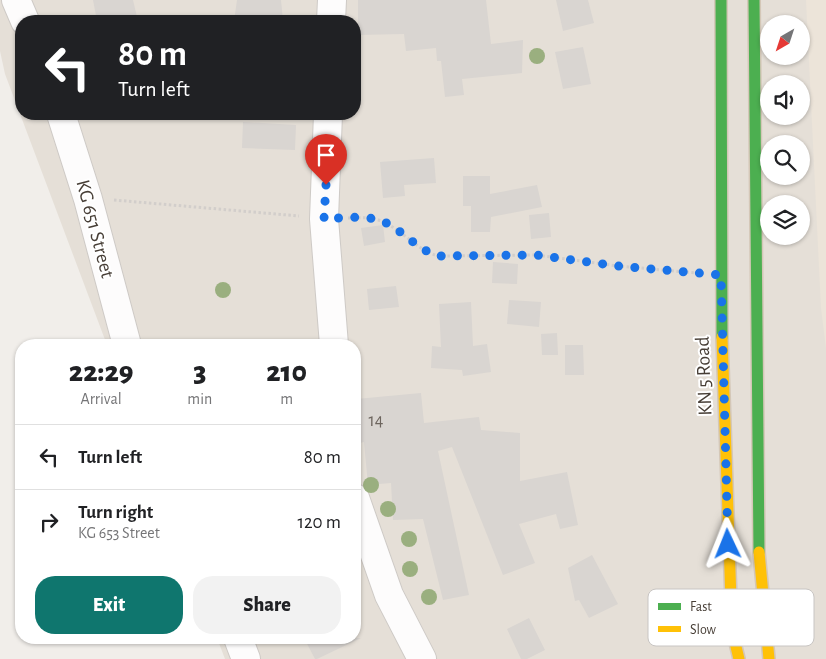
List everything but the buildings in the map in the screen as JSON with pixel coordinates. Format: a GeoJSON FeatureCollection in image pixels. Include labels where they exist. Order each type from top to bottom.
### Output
{"type":"FeatureCollection","features":[{"type":"Feature","properties":{"kind":"main road","name":"KN 5 Road"},"geometry":{"type":"LineString","coordinates":[[722,0],[721,275],[730,589]]}},
{"type":"Feature","properties":{"kind":"main road"},"geometry":{"type":"LineString","coordinates":[[754,0],[758,544],[762,589]]}},
{"type":"Feature","properties":{"kind":"main road","name":"KN 5 Road"},"geometry":{"type":"LineString","coordinates":[[736,646],[739,659]]}},
{"type":"Feature","properties":{"kind":"main road"},"geometry":{"type":"LineString","coordinates":[[768,646],[769,659]]}},
{"type":"Feature","properties":{"kind":"street"},"geometry":{"type":"LineString","coordinates":[[16,0],[22,15]]}},
{"type":"Feature","properties":{"kind":"street"},"geometry":{"type":"LineString","coordinates":[[331,15],[332,0]]}},
{"type":"Feature","properties":{"kind":"street","name":"KG 651 Street"},"geometry":{"type":"LineString","coordinates":[[63,120],[88,198],[125,339]]}},
{"type":"Feature","properties":{"kind":"street"},"geometry":{"type":"LineString","coordinates":[[328,120],[324,219],[334,339]]}},
{"type":"Feature","properties":{"kind":"street"},"geometry":{"type":"LineString","coordinates":[[361,515],[389,595],[422,659]]}},
{"type":"Feature","properties":{"kind":"street"},"geometry":{"type":"LineString","coordinates":[[240,644],[246,659]]}},
{"type":"Feature","properties":{"kind":"path"},"geometry":{"type":"LineString","coordinates":[[88,198],[324,219],[372,218],[382,221],[426,253],[438,256],[536,255],[618,266],[721,275]]}},
{"type":"Feature","properties":{"kind":"shaded area"},"geometry":{"type":"Polygon","coordinates":[[[0,0],[826,0],[826,659],[225,659],[219,644],[361,644],[361,339],[105,339],[22,120],[361,120],[361,15],[15,15],[15,101],[5,74],[0,51],[0,0]]]}},
{"type":"Feature","properties":{"kind":"shaded area"},"geometry":{"type":"Polygon","coordinates":[[[806,0],[826,0],[826,348],[821,308],[809,65],[810,15],[807,15],[806,0]]]}},
{"type":"Feature","properties":{"kind":"traffic: fast"},"geometry":{"type":"LineString","coordinates":[[721,0],[722,337]]}},
{"type":"Feature","properties":{"kind":"traffic: fast"},"geometry":{"type":"LineString","coordinates":[[754,0],[759,552]]}},
{"type":"Feature","properties":{"kind":"traffic: slow"},"geometry":{"type":"LineString","coordinates":[[722,337],[731,589]]}},
{"type":"Feature","properties":{"kind":"traffic: slow"},"geometry":{"type":"LineString","coordinates":[[759,552],[762,589]]}},
{"type":"Feature","properties":{"kind":"traffic: slow"},"geometry":{"type":"LineString","coordinates":[[736,646],[739,659]]}},
{"type":"Feature","properties":{"kind":"traffic: slow"},"geometry":{"type":"LineString","coordinates":[[768,646],[769,659]]}},
{"type":"Feature","properties":{"kind":"route"},"geometry":{"type":"LineString","coordinates":[[326,185],[324,219],[372,218],[382,221],[426,253],[438,256],[536,255],[618,266],[721,275],[720,320],[728,544]]}}]}
